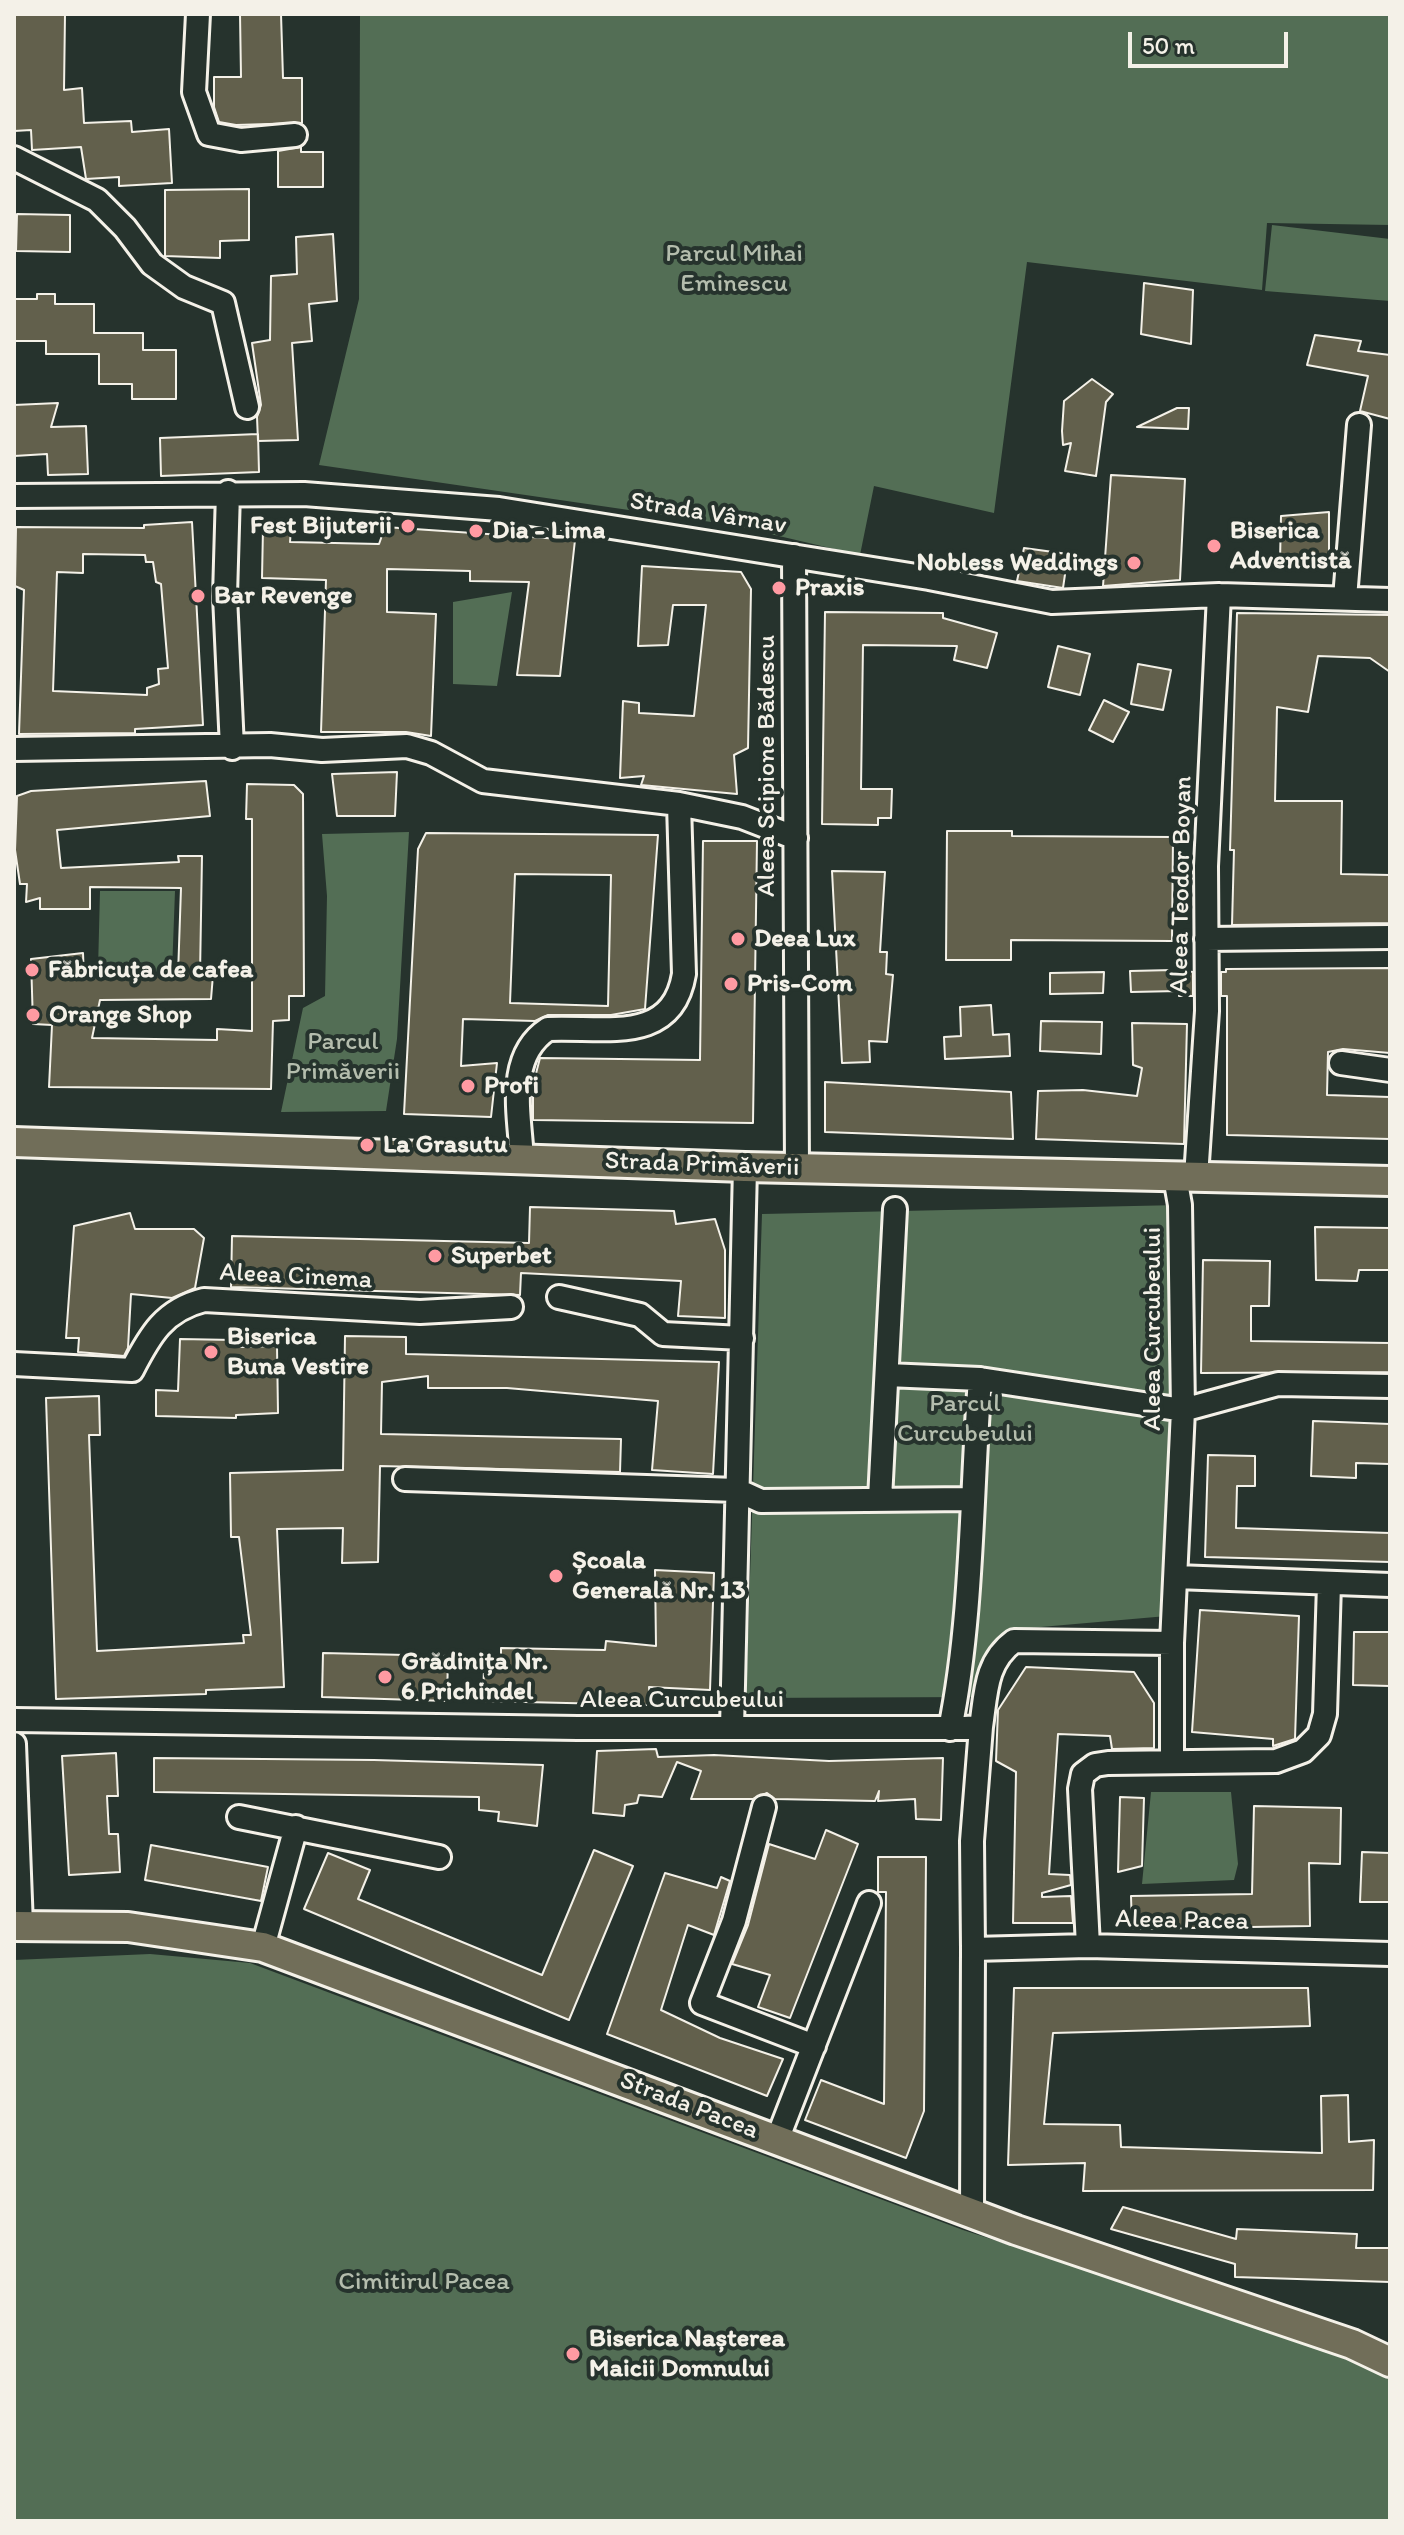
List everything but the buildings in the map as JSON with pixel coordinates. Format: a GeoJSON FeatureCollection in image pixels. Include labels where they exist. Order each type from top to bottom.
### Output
{"type":"FeatureCollection","features":[{"type":"Feature","properties":{"kind":"main road","name":"Strada Primăverii"},"geometry":{"type":"LineString","coordinates":[[14,1142],[745,1167],[1390,1181]]}},
{"type":"Feature","properties":{"kind":"main road","name":"Strada Pacea"},"geometry":{"type":"LineString","coordinates":[[18,1926],[128,1927],[263,1947],[972,2212],[1352,2344],[1390,2362]]}},
{"type":"Feature","properties":{"kind":"main road","name":"Strada Pacea"},"geometry":{"type":"LineString","coordinates":[[1352,2344],[1390,2350]]}},
{"type":"Feature","properties":{"kind":"street"},"geometry":{"type":"LineString","coordinates":[[198,14],[194,92],[209,134],[241,140],[295,135]]}},
{"type":"Feature","properties":{"kind":"street"},"geometry":{"type":"LineString","coordinates":[[14,158],[97,200],[125,228],[152,264],[184,287],[223,303],[247,407]]}},
{"type":"Feature","properties":{"kind":"street"},"geometry":{"type":"LineString","coordinates":[[1345,598],[1359,425]]}},
{"type":"Feature","properties":{"kind":"street"},"geometry":{"type":"LineString","coordinates":[[228,492],[225,596],[232,748]]}},
{"type":"Feature","properties":{"kind":"street","name":"Strada Vârnav"},"geometry":{"type":"LineString","coordinates":[[14,496],[228,492],[343,496],[499,509],[794,556],[1052,602],[1219,595],[1390,600]]}},
{"type":"Feature","properties":{"kind":"street","name":"Aleea Scipione Bădescu"},"geometry":{"type":"LineString","coordinates":[[794,556],[797,1168]]}},
{"type":"Feature","properties":{"kind":"street","name":"Aleea Teodor Boyan"},"geometry":{"type":"LineString","coordinates":[[1186,1177],[1207,1011],[1206,866],[1219,595]]}},
{"type":"Feature","properties":{"kind":"street"},"geometry":{"type":"LineString","coordinates":[[14,749],[232,748],[270,745],[322,750],[407,746],[431,753],[483,781],[679,804],[742,817],[796,838]]}},
{"type":"Feature","properties":{"kind":"street"},"geometry":{"type":"LineString","coordinates":[[522,1160],[519,1069],[525,1051],[536,1036],[548,1029],[639,1029],[668,1012],[681,995],[684,974],[679,804]]}},
{"type":"Feature","properties":{"kind":"street"},"geometry":{"type":"LineString","coordinates":[[1206,939],[1390,937]]}},
{"type":"Feature","properties":{"kind":"street"},"geometry":{"type":"LineString","coordinates":[[1341,1063],[1390,1070]]}},
{"type":"Feature","properties":{"kind":"street"},"geometry":{"type":"LineString","coordinates":[[732,1728],[745,1167]]}},
{"type":"Feature","properties":{"kind":"street","name":"Aleea Curcubeului"},"geometry":{"type":"LineString","coordinates":[[1172,1762],[1172,1643],[1183,1410],[1180,1205],[1186,1177]]}},
{"type":"Feature","properties":{"kind":"street"},"geometry":{"type":"LineString","coordinates":[[880,1499],[895,1209]]}},
{"type":"Feature","properties":{"kind":"street"},"geometry":{"type":"LineString","coordinates":[[559,1297],[640,1315],[663,1334],[742,1338]]}},
{"type":"Feature","properties":{"kind":"street","name":"Aleea Cinema"},"geometry":{"type":"LineString","coordinates":[[14,1364],[132,1370],[150,1335],[164,1319],[175,1309],[204,1300],[420,1312],[511,1307]]}},
{"type":"Feature","properties":{"kind":"street"},"geometry":{"type":"LineString","coordinates":[[887,1375],[980,1379],[1183,1410],[1278,1384],[1390,1386]]}},
{"type":"Feature","properties":{"kind":"street"},"geometry":{"type":"LineString","coordinates":[[950,1729],[958,1691],[980,1379]]}},
{"type":"Feature","properties":{"kind":"street"},"geometry":{"type":"LineString","coordinates":[[405,1479],[737,1490],[761,1501],[971,1499]]}},
{"type":"Feature","properties":{"kind":"street"},"geometry":{"type":"LineString","coordinates":[[1176,1577],[1390,1585]]}},
{"type":"Feature","properties":{"kind":"street"},"geometry":{"type":"LineString","coordinates":[[1088,1946],[1080,1789],[1083,1774],[1095,1765],[1108,1763],[1276,1761],[1303,1751],[1319,1735],[1325,1714],[1329,1584]]}},
{"type":"Feature","properties":{"kind":"street"},"geometry":{"type":"LineString","coordinates":[[972,2212],[972,1841],[988,1675],[999,1652],[1014,1641],[1172,1643]]}},
{"type":"Feature","properties":{"kind":"street","name":"Aleea Curcubeului"},"geometry":{"type":"LineString","coordinates":[[14,1720],[732,1728],[981,1727]]}},
{"type":"Feature","properties":{"kind":"street"},"geometry":{"type":"LineString","coordinates":[[14,1744],[18,1926]]}},
{"type":"Feature","properties":{"kind":"street"},"geometry":{"type":"LineString","coordinates":[[764,1807],[734,1921],[702,2003],[814,2046]]}},
{"type":"Feature","properties":{"kind":"street"},"geometry":{"type":"LineString","coordinates":[[239,1817],[439,1857]]}},
{"type":"Feature","properties":{"kind":"street"},"geometry":{"type":"LineString","coordinates":[[263,1947],[296,1827]]}},
{"type":"Feature","properties":{"kind":"street"},"geometry":{"type":"LineString","coordinates":[[777,2140],[869,1903]]}},
{"type":"Feature","properties":{"kind":"street","name":"Aleea Pacea"},"geometry":{"type":"LineString","coordinates":[[973,1949],[1088,1946],[1390,1954]]}},
{"type":"Feature","properties":{"kind":"green space","name":"Parcul Mihai Eminescu"},"geometry":{"type":"Polygon","coordinates":[[[360,14],[1390,14],[1390,225],[1267,223],[1262,290],[1027,262],[994,513],[874,486],[860,555],[732,525],[319,465],[359,299],[360,14]]]}},
{"type":"Feature","properties":{"kind":"green space"},"geometry":{"type":"Polygon","coordinates":[[[1272,225],[1390,239],[1390,301],[1265,291],[1272,225]]]}},
{"type":"Feature","properties":{"kind":"green space"},"geometry":{"type":"Polygon","coordinates":[[[512,592],[497,686],[453,684],[453,602],[512,592]]]}},
{"type":"Feature","properties":{"kind":"green space","name":"Parcul Primăverii"},"geometry":{"type":"Polygon","coordinates":[[[409,832],[397,1039],[386,1111],[281,1112],[303,1008],[325,996],[327,896],[322,834],[409,832]]]}},
{"type":"Feature","properties":{"kind":"green space"},"geometry":{"type":"Polygon","coordinates":[[[100,891],[175,891],[172,972],[98,970],[100,891]]]}},
{"type":"Feature","properties":{"kind":"green space","name":"Parcul Curcubeului"},"geometry":{"type":"Polygon","coordinates":[[[1180,1205],[1167,1616],[1018,1629],[997,1641],[974,1697],[746,1698],[762,1214],[1180,1205]]]}},
{"type":"Feature","properties":{"kind":"green space"},"geometry":{"type":"Polygon","coordinates":[[[1151,1792],[1231,1792],[1238,1864],[1234,1880],[1142,1884],[1151,1792]]]}},
{"type":"Feature","properties":{"kind":"green space","name":"Cimitirul Pacea"},"geometry":{"type":"Polygon","coordinates":[[[150,1954],[250,1963],[963,2230],[1390,2368],[1390,2521],[14,2521],[14,1960],[150,1954]]]}},
{"type":"Feature","properties":{"kind":"place","name":"Fest Bijuterii"},"geometry":{"type":"Point","coordinates":[408,526]}},
{"type":"Feature","properties":{"kind":"place","name":"Dia - Lima"},"geometry":{"type":"Point","coordinates":[476,531]}},
{"type":"Feature","properties":{"kind":"place","name":"Biserica Adventistă"},"geometry":{"type":"Point","coordinates":[1214,546]}},
{"type":"Feature","properties":{"kind":"place","name":"Nobless Weddings"},"geometry":{"type":"Point","coordinates":[1134,563]}},
{"type":"Feature","properties":{"kind":"place","name":"Praxis"},"geometry":{"type":"Point","coordinates":[779,588]}},
{"type":"Feature","properties":{"kind":"place","name":"Bar Revenge"},"geometry":{"type":"Point","coordinates":[198,596]}},
{"type":"Feature","properties":{"kind":"place","name":"Deea Lux"},"geometry":{"type":"Point","coordinates":[738,939]}},
{"type":"Feature","properties":{"kind":"place","name":"Făbricuța de cafea"},"geometry":{"type":"Point","coordinates":[32,970]}},
{"type":"Feature","properties":{"kind":"place","name":"Pris-Com"},"geometry":{"type":"Point","coordinates":[731,984]}},
{"type":"Feature","properties":{"kind":"place","name":"Orange Shop"},"geometry":{"type":"Point","coordinates":[33,1015]}},
{"type":"Feature","properties":{"kind":"place","name":"Profi"},"geometry":{"type":"Point","coordinates":[468,1086]}},
{"type":"Feature","properties":{"kind":"place","name":"La Grasutu"},"geometry":{"type":"Point","coordinates":[367,1145]}},
{"type":"Feature","properties":{"kind":"place","name":"Superbet"},"geometry":{"type":"Point","coordinates":[435,1256]}},
{"type":"Feature","properties":{"kind":"place","name":"Biserica Buna Vestire"},"geometry":{"type":"Point","coordinates":[211,1352]}},
{"type":"Feature","properties":{"kind":"place","name":"Școala Generală Nr. 13"},"geometry":{"type":"Point","coordinates":[556,1576]}},
{"type":"Feature","properties":{"kind":"place","name":"Grădinița Nr. 6 Prichindel"},"geometry":{"type":"Point","coordinates":[385,1677]}},
{"type":"Feature","properties":{"kind":"place","name":"Biserica Nașterea Maicii Domnului"},"geometry":{"type":"Point","coordinates":[573,2354]}}]}
